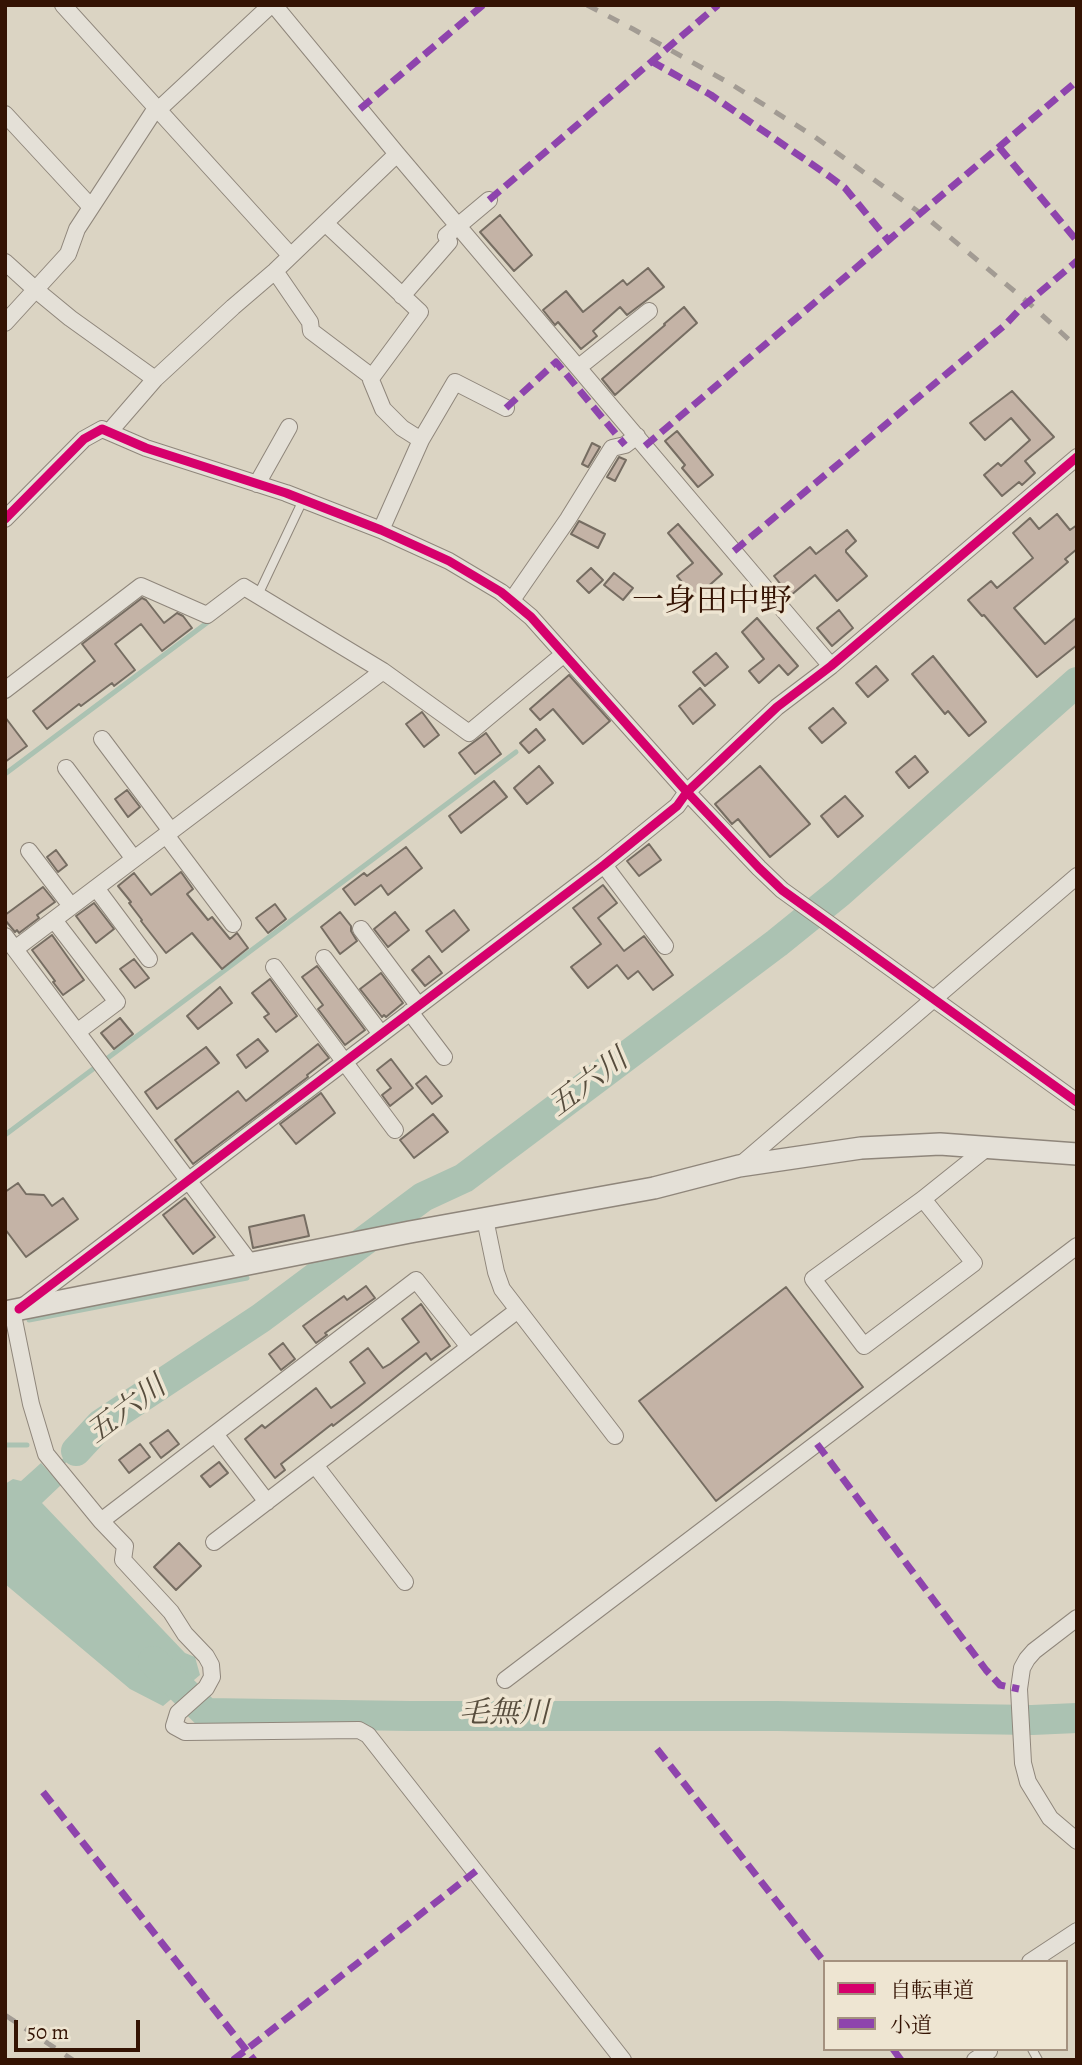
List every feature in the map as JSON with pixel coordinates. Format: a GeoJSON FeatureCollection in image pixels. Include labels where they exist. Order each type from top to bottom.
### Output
{"type":"FeatureCollection","features":[{"type":"Feature","properties":{"kind":"street"},"geometry":{"type":"LineString","coordinates":[[63,5],[290,255]]}},
{"type":"Feature","properties":{"kind":"street"},"geometry":{"type":"LineString","coordinates":[[5,323],[68,254],[77,229],[157,109],[273,5],[831,666]]}},
{"type":"Feature","properties":{"kind":"street"},"geometry":{"type":"LineString","coordinates":[[5,114],[91,207]]}},
{"type":"Feature","properties":{"kind":"street"},"geometry":{"type":"LineString","coordinates":[[110,431],[155,379],[275,271],[397,154]]}},
{"type":"Feature","properties":{"kind":"street"},"geometry":{"type":"LineString","coordinates":[[402,296],[449,242],[446,236],[489,200]]}},
{"type":"Feature","properties":{"kind":"street"},"geometry":{"type":"LineString","coordinates":[[324,223],[420,312],[372,377]]}},
{"type":"Feature","properties":{"kind":"street"},"geometry":{"type":"LineString","coordinates":[[5,262],[70,318],[155,379]]}},
{"type":"Feature","properties":{"kind":"street"},"geometry":{"type":"LineString","coordinates":[[275,271],[310,322],[312,331],[372,377],[383,409],[402,428],[421,440]]}},
{"type":"Feature","properties":{"kind":"street"},"geometry":{"type":"LineString","coordinates":[[579,367],[649,311]]}},
{"type":"Feature","properties":{"kind":"street"},"geometry":{"type":"LineString","coordinates":[[381,530],[421,440],[454,382],[506,408]]}},
{"type":"Feature","properties":{"kind":"street"},"geometry":{"type":"LineString","coordinates":[[257,484],[289,427]]}},
{"type":"Feature","properties":{"kind":"street"},"geometry":{"type":"LineString","coordinates":[[5,519],[84,439],[102,429],[146,448],[303,499],[449,561],[512,600],[538,624],[687,792],[782,890],[1077,1102]]}},
{"type":"Feature","properties":{"kind":"street"},"geometry":{"type":"LineString","coordinates":[[512,600],[568,519],[612,447],[625,445],[637,436]]}},
{"type":"Feature","properties":{"kind":"street"},"geometry":{"type":"LineString","coordinates":[[12,1310],[190,1180],[604,865],[677,806],[687,792],[777,708],[831,666],[1077,457]]}},
{"type":"Feature","properties":{"kind":"street"},"geometry":{"type":"LineString","coordinates":[[5,690],[141,586],[207,615],[244,587],[383,670],[470,733],[564,654]]}},
{"type":"Feature","properties":{"kind":"street"},"geometry":{"type":"LineString","coordinates":[[251,1264],[10,942],[54,919],[383,670]]}},
{"type":"Feature","properties":{"kind":"street"},"geometry":{"type":"LineString","coordinates":[[102,740],[233,924]]}},
{"type":"Feature","properties":{"kind":"street"},"geometry":{"type":"LineString","coordinates":[[66,768],[134,859]]}},
{"type":"Feature","properties":{"kind":"street"},"geometry":{"type":"LineString","coordinates":[[29,850],[71,906]]}},
{"type":"Feature","properties":{"kind":"street"},"geometry":{"type":"LineString","coordinates":[[604,865],[665,946]]}},
{"type":"Feature","properties":{"kind":"street"},"geometry":{"type":"LineString","coordinates":[[739,1166],[1077,876]]}},
{"type":"Feature","properties":{"kind":"street"},"geometry":{"type":"LineString","coordinates":[[96,888],[149,959]]}},
{"type":"Feature","properties":{"kind":"street"},"geometry":{"type":"LineString","coordinates":[[54,919],[117,1002],[76,1032]]}},
{"type":"Feature","properties":{"kind":"street"},"geometry":{"type":"LineString","coordinates":[[361,929],[444,1057]]}},
{"type":"Feature","properties":{"kind":"street"},"geometry":{"type":"LineString","coordinates":[[324,958],[382,1034]]}},
{"type":"Feature","properties":{"kind":"street"},"geometry":{"type":"LineString","coordinates":[[274,967],[395,1130]]}},
{"type":"Feature","properties":{"kind":"street"},"geometry":{"type":"LineString","coordinates":[[12,1310],[410,1232],[654,1188],[739,1166],[888,1145],[940,1144],[1077,1154]]}},
{"type":"Feature","properties":{"kind":"street"},"geometry":{"type":"LineString","coordinates":[[923,1199],[974,1263],[864,1346],[813,1279],[923,1199],[988,1147]]}},
{"type":"Feature","properties":{"kind":"street"},"geometry":{"type":"LineString","coordinates":[[485,1219],[502,1289],[615,1436]]}},
{"type":"Feature","properties":{"kind":"street"},"geometry":{"type":"LineString","coordinates":[[505,1680],[1077,1246]]}},
{"type":"Feature","properties":{"kind":"street"},"geometry":{"type":"LineString","coordinates":[[101,1521],[416,1280],[469,1347]]}},
{"type":"Feature","properties":{"kind":"street"},"geometry":{"type":"LineString","coordinates":[[12,1310],[31,1404],[46,1454],[125,1546],[123,1560],[171,1612],[211,1665],[212,1677],[206,1688],[178,1713],[174,1726],[185,1731],[359,1730],[368,1734],[623,2060]]}},
{"type":"Feature","properties":{"kind":"street"},"geometry":{"type":"LineString","coordinates":[[215,1542],[518,1310]]}},
{"type":"Feature","properties":{"kind":"street"},"geometry":{"type":"LineString","coordinates":[[215,1434],[267,1502]]}},
{"type":"Feature","properties":{"kind":"street"},"geometry":{"type":"LineString","coordinates":[[315,1465],[405,1582]]}},
{"type":"Feature","properties":{"kind":"street"},"geometry":{"type":"LineString","coordinates":[[1077,1618],[1027,1659],[1020,1676],[1019,1689],[1023,1763],[1034,1794],[1050,1818],[1077,1841]]}},
{"type":"Feature","properties":{"kind":"street"},"geometry":{"type":"LineString","coordinates":[[1033,1960],[1077,1931]]}},
{"type":"Feature","properties":{"kind":"lane"},"geometry":{"type":"LineString","coordinates":[[258,595],[303,499]]}},
{"type":"Feature","properties":{"kind":"shaded area"},"geometry":{"type":"Polygon","coordinates":[[[41,1463],[61,1485],[42,1503],[185,1653],[195,1657],[200,1675],[163,1706],[130,1689],[5,1584],[5,1484],[13,1479],[21,1481],[41,1463]]]}},
{"type":"Feature","properties":{"kind":"building"},"geometry":{"type":"Polygon","coordinates":[[[500,215],[532,255],[514,271],[480,232],[500,215]]]}},
{"type":"Feature","properties":{"kind":"building"},"geometry":{"type":"Polygon","coordinates":[[[648,268],[664,287],[627,315],[620,307],[593,331],[597,336],[581,349],[558,322],[555,325],[543,310],[566,291],[583,312],[623,280],[627,285],[648,268]]]}},
{"type":"Feature","properties":{"kind":"building"},"geometry":{"type":"Polygon","coordinates":[[[684,307],[697,323],[615,395],[602,379],[684,307]]]}},
{"type":"Feature","properties":{"kind":"building"},"geometry":{"type":"Polygon","coordinates":[[[1012,391],[1054,437],[1025,461],[1035,473],[1022,485],[1019,482],[1002,496],[984,475],[998,463],[1001,466],[1030,440],[1011,418],[985,440],[970,423],[1012,391]]]}},
{"type":"Feature","properties":{"kind":"building"},"geometry":{"type":"Polygon","coordinates":[[[677,431],[713,475],[698,487],[682,468],[685,465],[665,441],[677,431]]]}},
{"type":"Feature","properties":{"kind":"building"},"geometry":{"type":"Polygon","coordinates":[[[592,443],[600,447],[588,467],[582,464],[592,443]]]}},
{"type":"Feature","properties":{"kind":"building"},"geometry":{"type":"Polygon","coordinates":[[[619,457],[626,460],[615,481],[607,477],[619,457]]]}},
{"type":"Feature","properties":{"kind":"building"},"geometry":{"type":"Polygon","coordinates":[[[1057,514],[1070,530],[1077,525],[1077,549],[1065,559],[1068,562],[1014,608],[1045,644],[1077,617],[1077,645],[1037,677],[968,600],[991,581],[997,588],[1033,558],[1013,533],[1030,518],[1039,529],[1057,514]]]}},
{"type":"Feature","properties":{"kind":"building"},"geometry":{"type":"Polygon","coordinates":[[[579,521],[605,534],[598,548],[571,534],[579,521]]]}},
{"type":"Feature","properties":{"kind":"building"},"geometry":{"type":"Polygon","coordinates":[[[678,524],[722,574],[695,598],[677,576],[693,563],[668,533],[678,524]]]}},
{"type":"Feature","properties":{"kind":"building"},"geometry":{"type":"Polygon","coordinates":[[[847,530],[856,541],[846,552],[867,576],[837,601],[815,575],[790,596],[774,576],[810,547],[816,554],[847,530]]]}},
{"type":"Feature","properties":{"kind":"building"},"geometry":{"type":"Polygon","coordinates":[[[591,568],[603,580],[589,593],[577,581],[591,568]]]}},
{"type":"Feature","properties":{"kind":"building"},"geometry":{"type":"Polygon","coordinates":[[[614,573],[633,588],[623,600],[604,585],[614,573]]]}},
{"type":"Feature","properties":{"kind":"building"},"geometry":{"type":"Polygon","coordinates":[[[142,598],[164,623],[177,613],[183,616],[192,628],[162,651],[141,624],[115,644],[135,670],[114,686],[112,683],[81,706],[79,704],[47,729],[33,711],[95,661],[82,644],[142,598]]]}},
{"type":"Feature","properties":{"kind":"building"},"geometry":{"type":"Polygon","coordinates":[[[839,610],[853,628],[832,646],[817,628],[839,610]]]}},
{"type":"Feature","properties":{"kind":"building"},"geometry":{"type":"Polygon","coordinates":[[[757,618],[798,666],[788,675],[779,665],[759,683],[749,671],[764,659],[742,632],[757,618]]]}},
{"type":"Feature","properties":{"kind":"building"},"geometry":{"type":"Polygon","coordinates":[[[716,653],[728,667],[705,686],[693,672],[716,653]]]}},
{"type":"Feature","properties":{"kind":"building"},"geometry":{"type":"Polygon","coordinates":[[[933,656],[986,722],[969,736],[948,711],[945,714],[912,674],[933,656]]]}},
{"type":"Feature","properties":{"kind":"building"},"geometry":{"type":"Polygon","coordinates":[[[876,666],[888,680],[868,697],[856,683],[876,666]]]}},
{"type":"Feature","properties":{"kind":"building"},"geometry":{"type":"Polygon","coordinates":[[[569,675],[610,721],[583,744],[553,709],[540,720],[530,709],[569,675]]]}},
{"type":"Feature","properties":{"kind":"building"},"geometry":{"type":"Polygon","coordinates":[[[700,688],[715,705],[693,724],[679,706],[700,688]]]}},
{"type":"Feature","properties":{"kind":"building"},"geometry":{"type":"Polygon","coordinates":[[[833,708],[846,723],[822,743],[809,728],[833,708]]]}},
{"type":"Feature","properties":{"kind":"building"},"geometry":{"type":"Polygon","coordinates":[[[422,712],[439,735],[424,747],[406,724],[422,712]]]}},
{"type":"Feature","properties":{"kind":"building"},"geometry":{"type":"Polygon","coordinates":[[[5,717],[27,746],[5,762],[5,717]]]}},
{"type":"Feature","properties":{"kind":"building"},"geometry":{"type":"Polygon","coordinates":[[[536,729],[545,740],[529,753],[520,743],[536,729]]]}},
{"type":"Feature","properties":{"kind":"building"},"geometry":{"type":"Polygon","coordinates":[[[486,733],[501,754],[475,774],[459,753],[486,733]]]}},
{"type":"Feature","properties":{"kind":"building"},"geometry":{"type":"Polygon","coordinates":[[[915,756],[928,772],[909,788],[896,772],[915,756]]]}},
{"type":"Feature","properties":{"kind":"building"},"geometry":{"type":"Polygon","coordinates":[[[539,766],[553,783],[527,804],[514,788],[539,766]]]}},
{"type":"Feature","properties":{"kind":"building"},"geometry":{"type":"Polygon","coordinates":[[[760,766],[810,824],[770,857],[738,819],[732,824],[715,804],[760,766]]]}},
{"type":"Feature","properties":{"kind":"building"},"geometry":{"type":"Polygon","coordinates":[[[494,781],[507,797],[461,833],[449,816],[494,781]]]}},
{"type":"Feature","properties":{"kind":"building"},"geometry":{"type":"Polygon","coordinates":[[[127,790],[140,807],[128,817],[115,799],[127,790]]]}},
{"type":"Feature","properties":{"kind":"building"},"geometry":{"type":"Polygon","coordinates":[[[845,796],[863,816],[838,837],[821,816],[845,796]]]}},
{"type":"Feature","properties":{"kind":"building"},"geometry":{"type":"Polygon","coordinates":[[[649,844],[661,860],[639,876],[627,861],[649,844]]]}},
{"type":"Feature","properties":{"kind":"building"},"geometry":{"type":"Polygon","coordinates":[[[406,847],[422,868],[388,895],[381,885],[355,905],[343,889],[364,873],[367,876],[406,847]]]}},
{"type":"Feature","properties":{"kind":"building"},"geometry":{"type":"Polygon","coordinates":[[[56,850],[67,865],[58,872],[47,857],[56,850]]]}},
{"type":"Feature","properties":{"kind":"building"},"geometry":{"type":"Polygon","coordinates":[[[181,872],[193,889],[187,894],[208,920],[212,917],[230,939],[237,933],[248,948],[222,969],[192,933],[166,953],[118,886],[134,873],[151,895],[181,872]]]}},
{"type":"Feature","properties":{"kind":"building"},"geometry":{"type":"Polygon","coordinates":[[[603,885],[617,903],[598,918],[624,951],[644,936],[673,975],[653,990],[638,971],[628,979],[617,965],[588,988],[571,967],[601,944],[573,908],[603,885]]]}},
{"type":"Feature","properties":{"kind":"building"},"geometry":{"type":"Polygon","coordinates":[[[43,887],[55,902],[19,933],[17,930],[15,932],[5,920],[5,915],[43,887]]]}},
{"type":"Feature","properties":{"kind":"building"},"geometry":{"type":"Polygon","coordinates":[[[94,903],[114,929],[96,943],[76,916],[94,903]]]}},
{"type":"Feature","properties":{"kind":"building"},"geometry":{"type":"Polygon","coordinates":[[[275,904],[286,919],[268,933],[256,918],[275,904]]]}},
{"type":"Feature","properties":{"kind":"building"},"geometry":{"type":"Polygon","coordinates":[[[454,910],[469,930],[442,952],[426,931],[454,910]]]}},
{"type":"Feature","properties":{"kind":"building"},"geometry":{"type":"Polygon","coordinates":[[[340,912],[351,926],[357,941],[340,954],[321,927],[340,912]]]}},
{"type":"Feature","properties":{"kind":"building"},"geometry":{"type":"Polygon","coordinates":[[[395,912],[409,930],[388,947],[374,929],[395,912]]]}},
{"type":"Feature","properties":{"kind":"building"},"geometry":{"type":"Polygon","coordinates":[[[52,935],[84,980],[63,995],[32,950],[52,935]]]}},
{"type":"Feature","properties":{"kind":"building"},"geometry":{"type":"Polygon","coordinates":[[[429,956],[442,973],[425,986],[412,970],[429,956]]]}},
{"type":"Feature","properties":{"kind":"building"},"geometry":{"type":"Polygon","coordinates":[[[134,959],[149,978],[135,988],[120,969],[134,959]]]}},
{"type":"Feature","properties":{"kind":"building"},"geometry":{"type":"Polygon","coordinates":[[[317,966],[365,1030],[345,1045],[318,1009],[323,1005],[302,977],[317,966]]]}},
{"type":"Feature","properties":{"kind":"building"},"geometry":{"type":"Polygon","coordinates":[[[381,973],[403,1003],[386,1017],[382,1017],[360,989],[381,973]]]}},
{"type":"Feature","properties":{"kind":"building"},"geometry":{"type":"Polygon","coordinates":[[[270,979],[297,1016],[276,1032],[264,1017],[269,1014],[252,993],[270,979]]]}},
{"type":"Feature","properties":{"kind":"building"},"geometry":{"type":"Polygon","coordinates":[[[220,987],[232,1003],[198,1029],[187,1016],[220,987]]]}},
{"type":"Feature","properties":{"kind":"building"},"geometry":{"type":"Polygon","coordinates":[[[120,1018],[133,1034],[114,1049],[101,1033],[120,1018]]]}},
{"type":"Feature","properties":{"kind":"building"},"geometry":{"type":"Polygon","coordinates":[[[258,1039],[268,1051],[246,1068],[237,1055],[258,1039]]]}},
{"type":"Feature","properties":{"kind":"building"},"geometry":{"type":"Polygon","coordinates":[[[318,1044],[329,1058],[193,1164],[175,1140],[238,1091],[246,1101],[318,1044]]]}},
{"type":"Feature","properties":{"kind":"building"},"geometry":{"type":"Polygon","coordinates":[[[206,1047],[219,1063],[157,1109],[145,1092],[206,1047]]]}},
{"type":"Feature","properties":{"kind":"building"},"geometry":{"type":"Polygon","coordinates":[[[391,1059],[413,1088],[390,1106],[382,1095],[391,1088],[377,1070],[391,1059]]]}},
{"type":"Feature","properties":{"kind":"building"},"geometry":{"type":"Polygon","coordinates":[[[426,1076],[442,1096],[432,1104],[416,1084],[426,1076]]]}},
{"type":"Feature","properties":{"kind":"building"},"geometry":{"type":"Polygon","coordinates":[[[321,1093],[335,1113],[296,1144],[280,1124],[321,1093]]]}},
{"type":"Feature","properties":{"kind":"building"},"geometry":{"type":"Polygon","coordinates":[[[433,1114],[448,1132],[414,1158],[400,1140],[433,1114]]]}},
{"type":"Feature","properties":{"kind":"building"},"geometry":{"type":"Polygon","coordinates":[[[18,1183],[26,1194],[44,1195],[52,1206],[63,1198],[78,1219],[26,1257],[5,1229],[5,1192],[18,1183]]]}},
{"type":"Feature","properties":{"kind":"building"},"geometry":{"type":"Polygon","coordinates":[[[185,1198],[215,1237],[193,1254],[163,1215],[185,1198]]]}},
{"type":"Feature","properties":{"kind":"building"},"geometry":{"type":"Polygon","coordinates":[[[304,1215],[309,1236],[253,1248],[249,1227],[304,1215]]]}},
{"type":"Feature","properties":{"kind":"building"},"geometry":{"type":"Polygon","coordinates":[[[366,1286],[375,1298],[325,1333],[327,1335],[316,1343],[303,1326],[344,1296],[347,1300],[366,1286]]]}},
{"type":"Feature","properties":{"kind":"building"},"geometry":{"type":"Polygon","coordinates":[[[786,1287],[863,1387],[716,1501],[639,1401],[786,1287]]]}},
{"type":"Feature","properties":{"kind":"building"},"geometry":{"type":"Polygon","coordinates":[[[421,1304],[450,1346],[431,1360],[426,1353],[281,1464],[285,1470],[275,1478],[245,1439],[262,1425],[265,1428],[316,1388],[331,1408],[341,1401],[365,1383],[350,1362],[368,1348],[383,1368],[419,1342],[402,1319],[421,1304]]]}},
{"type":"Feature","properties":{"kind":"building"},"geometry":{"type":"Polygon","coordinates":[[[283,1343],[295,1359],[281,1370],[269,1354],[283,1343]]]}},
{"type":"Feature","properties":{"kind":"building"},"geometry":{"type":"Polygon","coordinates":[[[168,1430],[179,1444],[161,1458],[150,1443],[168,1430]]]}},
{"type":"Feature","properties":{"kind":"building"},"geometry":{"type":"Polygon","coordinates":[[[140,1444],[150,1457],[129,1473],[119,1460],[140,1444]]]}},
{"type":"Feature","properties":{"kind":"building"},"geometry":{"type":"Polygon","coordinates":[[[219,1462],[228,1473],[210,1487],[201,1476],[219,1462]]]}},
{"type":"Feature","properties":{"kind":"building"},"geometry":{"type":"Polygon","coordinates":[[[179,1543],[201,1566],[176,1590],[154,1567],[179,1543]]]}},
{"type":"Feature","properties":{"kind":"waterway"},"geometry":{"type":"LineString","coordinates":[[5,774],[212,619]]}},
{"type":"Feature","properties":{"kind":"waterway","name":"五六川"},"geometry":{"type":"LineString","coordinates":[[76,1451],[101,1424],[261,1318],[423,1197],[464,1178],[777,943],[840,892],[1077,682]]}},
{"type":"Feature","properties":{"kind":"waterway"},"geometry":{"type":"LineString","coordinates":[[5,1135],[516,752]]}},
{"type":"Feature","properties":{"kind":"waterway"},"geometry":{"type":"LineString","coordinates":[[29,1320],[247,1278]]}},
{"type":"Feature","properties":{"kind":"waterway"},"geometry":{"type":"LineString","coordinates":[[5,1445],[27,1445]]}},
{"type":"Feature","properties":{"kind":"waterway"},"geometry":{"type":"LineString","coordinates":[[59,1465],[76,1451]]}},
{"type":"Feature","properties":{"kind":"waterway","name":"毛無川"},"geometry":{"type":"LineString","coordinates":[[153,1661],[206,1713],[1032,1720],[1077,1718]]}},
{"type":"Feature","properties":{"kind":"railway"},"geometry":{"type":"LineString","coordinates":[[587,5],[731,84],[815,137],[927,218],[1077,347]]}},
{"type":"Feature","properties":{"kind":"railway"},"geometry":{"type":"LineString","coordinates":[[5,2015],[73,2060]]}},
{"type":"Feature","properties":{"kind":"marked path"},"geometry":{"type":"LineString","coordinates":[[360,109],[483,5]]}},
{"type":"Feature","properties":{"kind":"marked path"},"geometry":{"type":"LineString","coordinates":[[489,200],[718,5]]}},
{"type":"Feature","properties":{"kind":"marked path"},"geometry":{"type":"LineString","coordinates":[[651,61],[711,95],[845,188],[888,240]]}},
{"type":"Feature","properties":{"kind":"marked path"},"geometry":{"type":"LineString","coordinates":[[645,446],[1077,81]]}},
{"type":"Feature","properties":{"kind":"marked path"},"geometry":{"type":"LineString","coordinates":[[999,147],[1077,241]]}},
{"type":"Feature","properties":{"kind":"marked path"},"geometry":{"type":"LineString","coordinates":[[734,551],[1005,325],[1077,261]]}},
{"type":"Feature","properties":{"kind":"marked path"},"geometry":{"type":"LineString","coordinates":[[506,408],[556,362],[625,445]]}},
{"type":"Feature","properties":{"kind":"marked path"},"geometry":{"type":"LineString","coordinates":[[817,1444],[986,1670],[1000,1685],[1019,1689]]}},
{"type":"Feature","properties":{"kind":"marked path"},"geometry":{"type":"LineString","coordinates":[[657,1749],[823,1960]]}},
{"type":"Feature","properties":{"kind":"marked path"},"geometry":{"type":"LineString","coordinates":[[43,1792],[254,2060]]}},
{"type":"Feature","properties":{"kind":"marked path"},"geometry":{"type":"LineString","coordinates":[[233,2060],[476,1871]]}},
{"type":"Feature","properties":{"kind":"marked path"},"geometry":{"type":"LineString","coordinates":[[894,2051],[901,2060]]}},
{"type":"Feature","properties":{"kind":"cycle path"},"geometry":{"type":"LineString","coordinates":[[5,519],[84,439],[102,429],[146,448],[286,493],[381,530],[449,561],[501,592],[531,617],[687,792],[782,890],[1077,1102]]}},
{"type":"Feature","properties":{"kind":"cycle path"},"geometry":{"type":"LineString","coordinates":[[19,1309],[604,865],[677,806],[687,792],[777,707],[831,666],[1077,457]]}},
{"type":"Feature","properties":{"kind":"district","name":"一身田中野"},"geometry":{"type":"Point","coordinates":[712,603]}}]}
